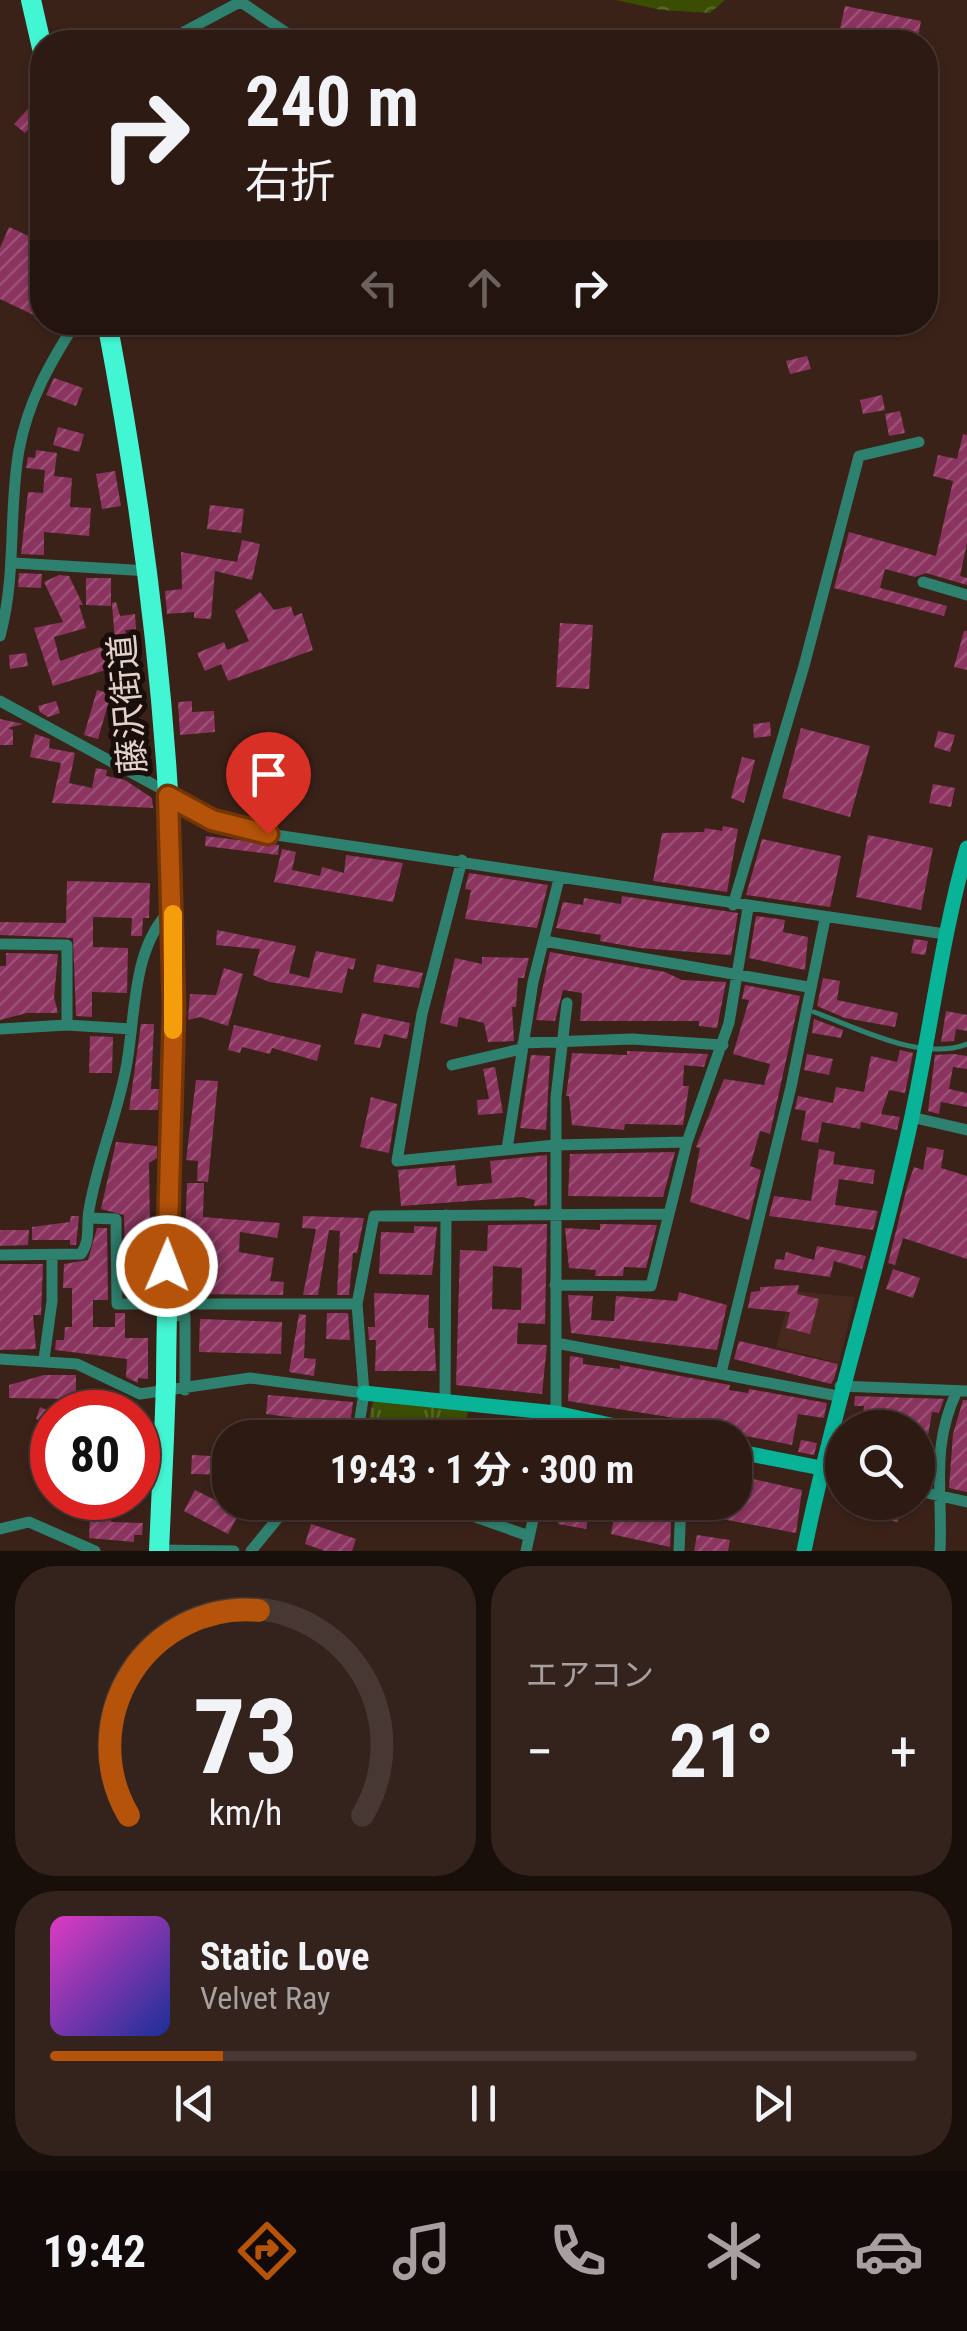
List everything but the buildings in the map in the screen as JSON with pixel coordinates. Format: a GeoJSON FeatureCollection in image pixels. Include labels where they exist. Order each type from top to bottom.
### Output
{"type":"FeatureCollection","features":[{"type":"Feature","properties":{"kind":"highway"},"geometry":{"type":"LineString","coordinates":[[31,0],[38,30]]}},
{"type":"Feature","properties":{"kind":"highway","name":"藤沢街道"},"geometry":{"type":"LineString","coordinates":[[110,335],[148,571],[168,796],[173,908],[166,1310],[175,1386],[164,1438],[159,1550]]}},
{"type":"Feature","properties":{"kind":"street"},"geometry":{"type":"LineString","coordinates":[[187,30],[239,1],[282,30]]}},
{"type":"Feature","properties":{"kind":"street"},"geometry":{"type":"LineString","coordinates":[[0,636],[14,562],[18,454],[40,378],[68,335]]}},
{"type":"Feature","properties":{"kind":"street"},"geometry":{"type":"LineString","coordinates":[[733,906],[858,456],[919,442]]}},
{"type":"Feature","properties":{"kind":"street"},"geometry":{"type":"LineString","coordinates":[[14,562],[148,571]]}},
{"type":"Feature","properties":{"kind":"street"},"geometry":{"type":"LineString","coordinates":[[924,582],[967,596]]}},
{"type":"Feature","properties":{"kind":"street"},"geometry":{"type":"LineString","coordinates":[[0,701],[168,796],[235,828],[462,860],[733,906],[945,934]]}},
{"type":"Feature","properties":{"kind":"street"},"geometry":{"type":"LineString","coordinates":[[804,1551],[839,1391],[912,1118],[945,934],[967,849]]}},
{"type":"Feature","properties":{"kind":"street"},"geometry":{"type":"LineString","coordinates":[[462,860],[422,1014],[395,1152],[397,1161],[555,1145],[687,1142]]}},
{"type":"Feature","properties":{"kind":"street"},"geometry":{"type":"LineString","coordinates":[[507,1149],[522,1046],[559,878]]}},
{"type":"Feature","properties":{"kind":"street"},"geometry":{"type":"LineString","coordinates":[[0,1255],[81,1254],[87,1245],[88,1218],[126,1068],[146,950],[158,921],[173,908]]}},
{"type":"Feature","properties":{"kind":"street"},"geometry":{"type":"LineString","coordinates":[[555,1284],[651,1286],[687,1142],[723,1044],[748,908]]}},
{"type":"Feature","properties":{"kind":"street"},"geometry":{"type":"LineString","coordinates":[[721,1374],[791,1087],[808,987],[825,919]]}},
{"type":"Feature","properties":{"kind":"street"},"geometry":{"type":"LineString","coordinates":[[544,941],[808,987]]}},
{"type":"Feature","properties":{"kind":"street"},"geometry":{"type":"LineString","coordinates":[[0,944],[67,944],[67,1025]]}},
{"type":"Feature","properties":{"kind":"street"},"geometry":{"type":"LineString","coordinates":[[555,1420],[555,1145],[568,1002]]}},
{"type":"Feature","properties":{"kind":"street"},"geometry":{"type":"LineString","coordinates":[[0,1029],[67,1025],[131,1029]]}},
{"type":"Feature","properties":{"kind":"street"},"geometry":{"type":"LineString","coordinates":[[452,1065],[522,1046],[632,1039],[723,1044]]}},
{"type":"Feature","properties":{"kind":"street"},"geometry":{"type":"LineString","coordinates":[[912,1118],[967,1130]]}},
{"type":"Feature","properties":{"kind":"street"},"geometry":{"type":"LineString","coordinates":[[445,1399],[446,1214]]}},
{"type":"Feature","properties":{"kind":"street"},"geometry":{"type":"LineString","coordinates":[[360,1420],[364,1392],[358,1304],[374,1216],[667,1214]]}},
{"type":"Feature","properties":{"kind":"street"},"geometry":{"type":"LineString","coordinates":[[88,1218],[116,1219],[118,1304],[166,1310],[358,1304]]}},
{"type":"Feature","properties":{"kind":"street"},"geometry":{"type":"LineString","coordinates":[[44,1359],[52,1301],[52,1254]]}},
{"type":"Feature","properties":{"kind":"street"},"geometry":{"type":"LineString","coordinates":[[556,1342],[721,1374],[839,1391],[962,1391]]}},
{"type":"Feature","properties":{"kind":"street"},"geometry":{"type":"LineString","coordinates":[[0,1359],[77,1364],[140,1394],[250,1378],[445,1399],[588,1420]]}},
{"type":"Feature","properties":{"kind":"street"},"geometry":{"type":"LineString","coordinates":[[940,1551],[936,1495],[941,1425],[962,1391]]}},
{"type":"Feature","properties":{"kind":"street"},"geometry":{"type":"LineString","coordinates":[[752,1454],[825,1469]]}},
{"type":"Feature","properties":{"kind":"street"},"geometry":{"type":"LineString","coordinates":[[936,1495],[967,1502]]}},
{"type":"Feature","properties":{"kind":"street"},"geometry":{"type":"LineString","coordinates":[[250,1551],[276,1520]]}},
{"type":"Feature","properties":{"kind":"street"},"geometry":{"type":"LineString","coordinates":[[484,1520],[529,1536]]}},
{"type":"Feature","properties":{"kind":"street"},"geometry":{"type":"LineString","coordinates":[[526,1551],[532,1520]]}},
{"type":"Feature","properties":{"kind":"street"},"geometry":{"type":"LineString","coordinates":[[679,1551],[680,1520]]}},
{"type":"Feature","properties":{"kind":"street"},"geometry":{"type":"LineString","coordinates":[[0,1529],[29,1522],[95,1551]]}},
{"type":"Feature","properties":{"kind":"street"},"geometry":{"type":"LineString","coordinates":[[159,1550],[234,1551]]}},
{"type":"Feature","properties":{"kind":"lane"},"geometry":{"type":"LineString","coordinates":[[814,1012],[924,1048],[951,1050],[967,1044]]}},
{"type":"Feature","properties":{"kind":"shaded area"},"geometry":{"type":"Polygon","coordinates":[[[792,1291],[855,1297],[839,1363],[776,1347],[792,1291]]]}},
{"type":"Feature","properties":{"kind":"green space"},"geometry":{"type":"Polygon","coordinates":[[[616,0],[725,0],[710,13],[661,10],[616,0]]]}},
{"type":"Feature","properties":{"kind":"green space"},"geometry":{"type":"Polygon","coordinates":[[[375,1394],[469,1406],[466,1420],[368,1420],[375,1394]]]}},
{"type":"Feature","properties":{"kind":"slow traffic"},"geometry":{"type":"LineString","coordinates":[[173,914],[173,1030]]}},
{"type":"Feature","properties":{"kind":"route"},"geometry":{"type":"LineString","coordinates":[[167,1266],[174,1008],[168,796],[212,820],[268,834]]}}]}
